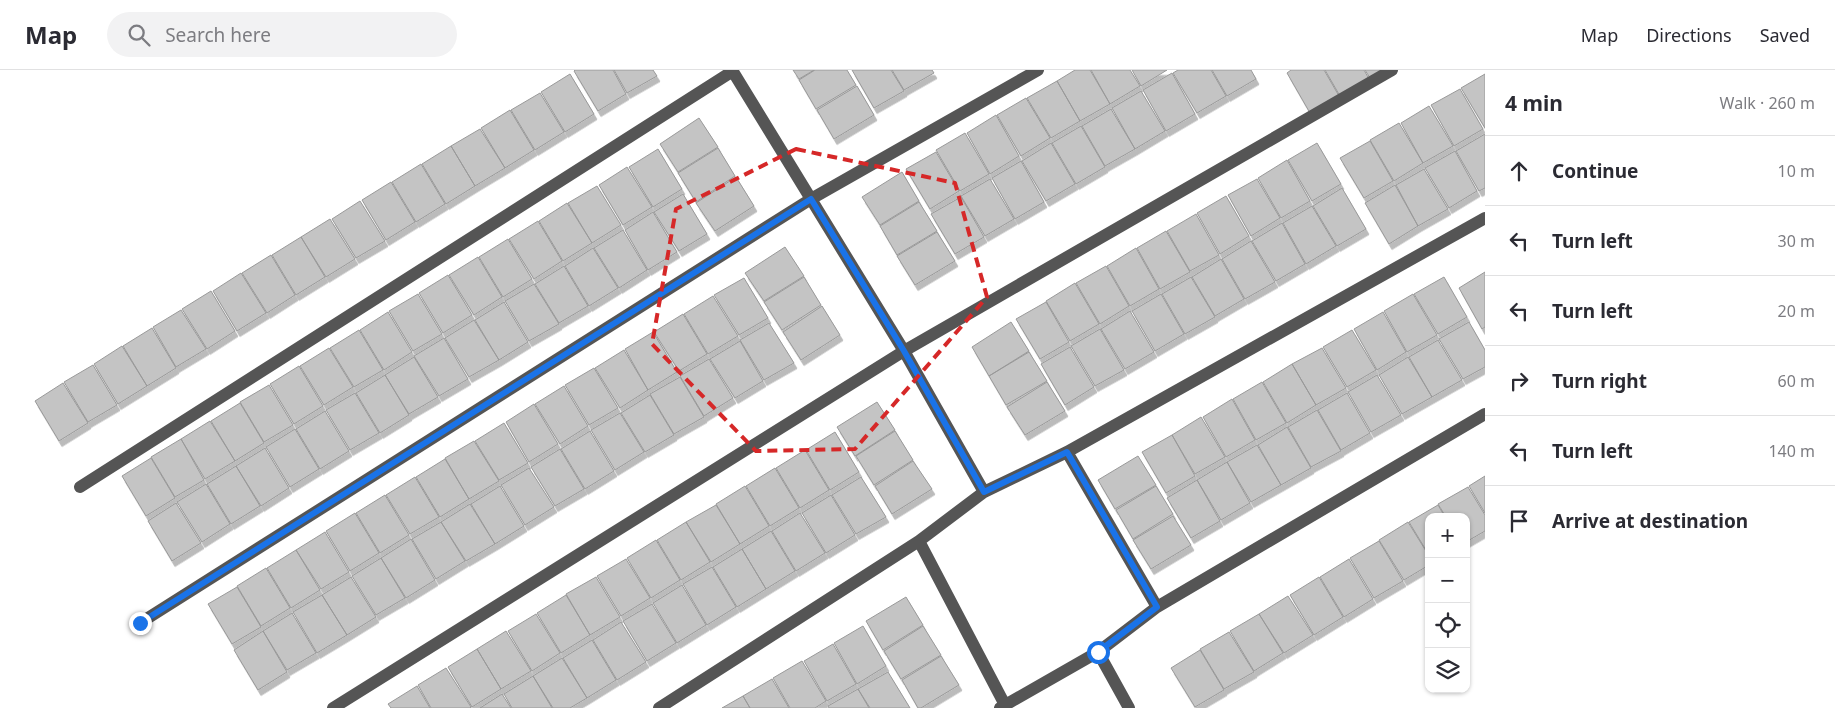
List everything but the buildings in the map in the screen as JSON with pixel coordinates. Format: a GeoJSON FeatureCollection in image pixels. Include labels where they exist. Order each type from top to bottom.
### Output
{"type":"FeatureCollection","features":[{"type":"Feature","properties":{"kind":"street"},"geometry":{"type":"LineString","coordinates":[[140,623],[811,199],[1038,70]]}},
{"type":"Feature","properties":{"kind":"street"},"geometry":{"type":"LineString","coordinates":[[333,708],[904,351],[1392,70]]}},
{"type":"Feature","properties":{"kind":"street"},"geometry":{"type":"LineString","coordinates":[[80,487],[732,71],[904,351],[984,492]]}},
{"type":"Feature","properties":{"kind":"street"},"geometry":{"type":"LineString","coordinates":[[659,708],[919,541],[984,492],[1067,452],[1485,218]]}},
{"type":"Feature","properties":{"kind":"street"},"geometry":{"type":"LineString","coordinates":[[919,541],[1003,707],[1098,652],[1157,607],[1485,414]]}},
{"type":"Feature","properties":{"kind":"street"},"geometry":{"type":"LineString","coordinates":[[1067,452],[1157,607]]}},
{"type":"Feature","properties":{"kind":"street"},"geometry":{"type":"LineString","coordinates":[[1098,652],[1129,708]]}},
{"type":"Feature","properties":{"kind":"highlighted area"},"geometry":{"type":"Polygon","coordinates":[[[796,149],[955,183],[987,297],[855,449],[756,451],[652,344],[676,209],[796,149]]]}},
{"type":"Feature","properties":{"kind":"route"},"geometry":{"type":"LineString","coordinates":[[140,623],[811,199],[904,351],[984,492],[1067,452],[1157,607],[1098,652]]}}]}
